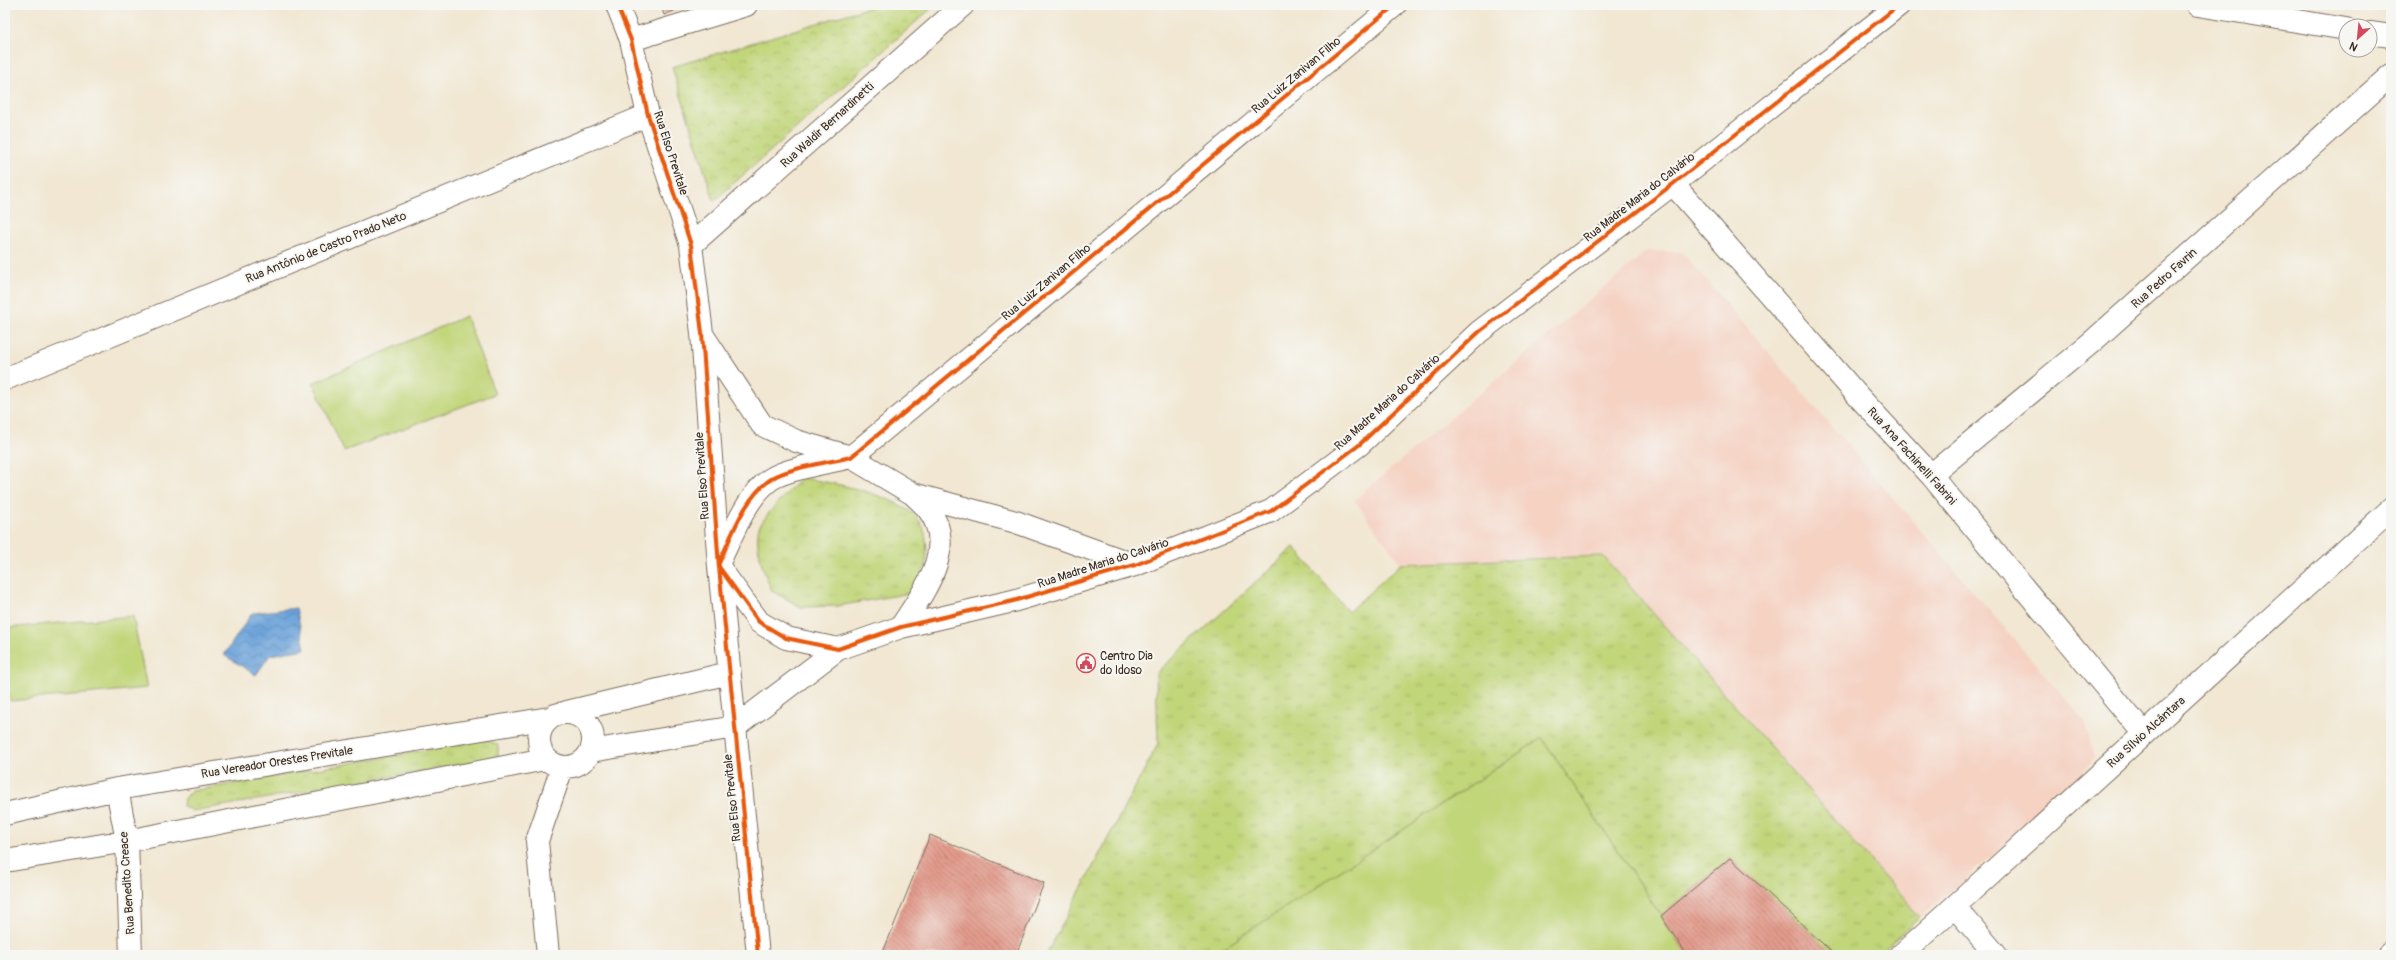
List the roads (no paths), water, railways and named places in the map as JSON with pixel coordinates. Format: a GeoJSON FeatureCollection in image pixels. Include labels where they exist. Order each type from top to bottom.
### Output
{"type":"FeatureCollection","features":[{"type":"Feature","properties":{"kind":"street","name":"Rua Elso Previtale"},"geometry":{"type":"LineString","coordinates":[[617,5],[631,40],[648,115],[691,245],[702,333],[719,565],[758,955]]}},
{"type":"Feature","properties":{"kind":"street"},"geometry":{"type":"LineString","coordinates":[[631,40],[746,5]]}},
{"type":"Feature","properties":{"kind":"street","name":"Rua Waldir Bernardinetti"},"geometry":{"type":"LineString","coordinates":[[691,245],[962,5]]}},
{"type":"Feature","properties":{"kind":"street","name":"Rua Luiz Zanivan Filho"},"geometry":{"type":"LineString","coordinates":[[719,565],[743,514],[755,496],[771,479],[793,471],[851,457],[1395,5]]}},
{"type":"Feature","properties":{"kind":"street","name":"Rua Madre Maria do Calvário"},"geometry":{"type":"LineString","coordinates":[[838,649],[900,627],[1013,602],[1135,565],[1271,511],[1359,445],[1478,332],[1673,184],[1899,5]]}},
{"type":"Feature","properties":{"kind":"street"},"geometry":{"type":"LineString","coordinates":[[2198,5],[2338,28]]}},
{"type":"Feature","properties":{"kind":"street"},"geometry":{"type":"LineString","coordinates":[[2378,34],[2391,36]]}},
{"type":"Feature","properties":{"kind":"street","name":"Rua Pedro Favrin"},"geometry":{"type":"LineString","coordinates":[[1931,475],[2093,341],[2391,75]]}},
{"type":"Feature","properties":{"kind":"street","name":"Rua Antônio de Castro Prado Neto"},"geometry":{"type":"LineString","coordinates":[[5,379],[648,115]]}},
{"type":"Feature","properties":{"kind":"street","name":"Rua Ana Fachinelli Fabrini"},"geometry":{"type":"LineString","coordinates":[[1673,184],[1853,390],[1931,475],[2144,734]]}},
{"type":"Feature","properties":{"kind":"street","name":"Rua Madre Maria do Calvário"},"geometry":{"type":"LineString","coordinates":[[702,333],[762,425],[796,441],[851,457],[913,494],[929,510],[938,527],[939,557],[931,578],[900,627]]}},
{"type":"Feature","properties":{"kind":"street","name":"Rua Madre Maria do Calvário"},"geometry":{"type":"LineString","coordinates":[[913,494],[1016,522],[1135,565]]}},
{"type":"Feature","properties":{"kind":"street","name":"Rua Sílvio Alcântara"},"geometry":{"type":"LineString","coordinates":[[1901,955],[2391,509]]}},
{"type":"Feature","properties":{"kind":"street"},"geometry":{"type":"LineString","coordinates":[[719,565],[759,622],[786,638],[838,649]]}},
{"type":"Feature","properties":{"kind":"street"},"geometry":{"type":"LineString","coordinates":[[590,751],[735,727],[838,649]]}},
{"type":"Feature","properties":{"kind":"street","name":"Rua Vereador Orestes Previtale"},"geometry":{"type":"LineString","coordinates":[[5,814],[116,789],[558,715],[729,673]]}},
{"type":"Feature","properties":{"kind":"street"},"geometry":{"type":"LineString","coordinates":[[5,860],[127,841],[554,763],[579,764],[586,759],[593,743],[589,726],[584,719],[558,715],[543,724],[538,742],[554,763],[537,841],[548,955]]}},
{"type":"Feature","properties":{"kind":"street","name":"Rua Benedito Creace"},"geometry":{"type":"LineString","coordinates":[[116,789],[127,841],[132,955]]}},
{"type":"Feature","properties":{"kind":"street"},"geometry":{"type":"LineString","coordinates":[[1955,907],[1996,955]]}},
{"type":"Feature","properties":{"kind":"water"},"geometry":{"type":"Polygon","coordinates":[[[296,608],[305,649],[270,655],[256,675],[224,655],[252,613],[296,608]]]}},
{"type":"Feature","properties":{"kind":"place","name":"Centro Dia do Idoso"},"geometry":{"type":"Point","coordinates":[1086,663]}}]}
